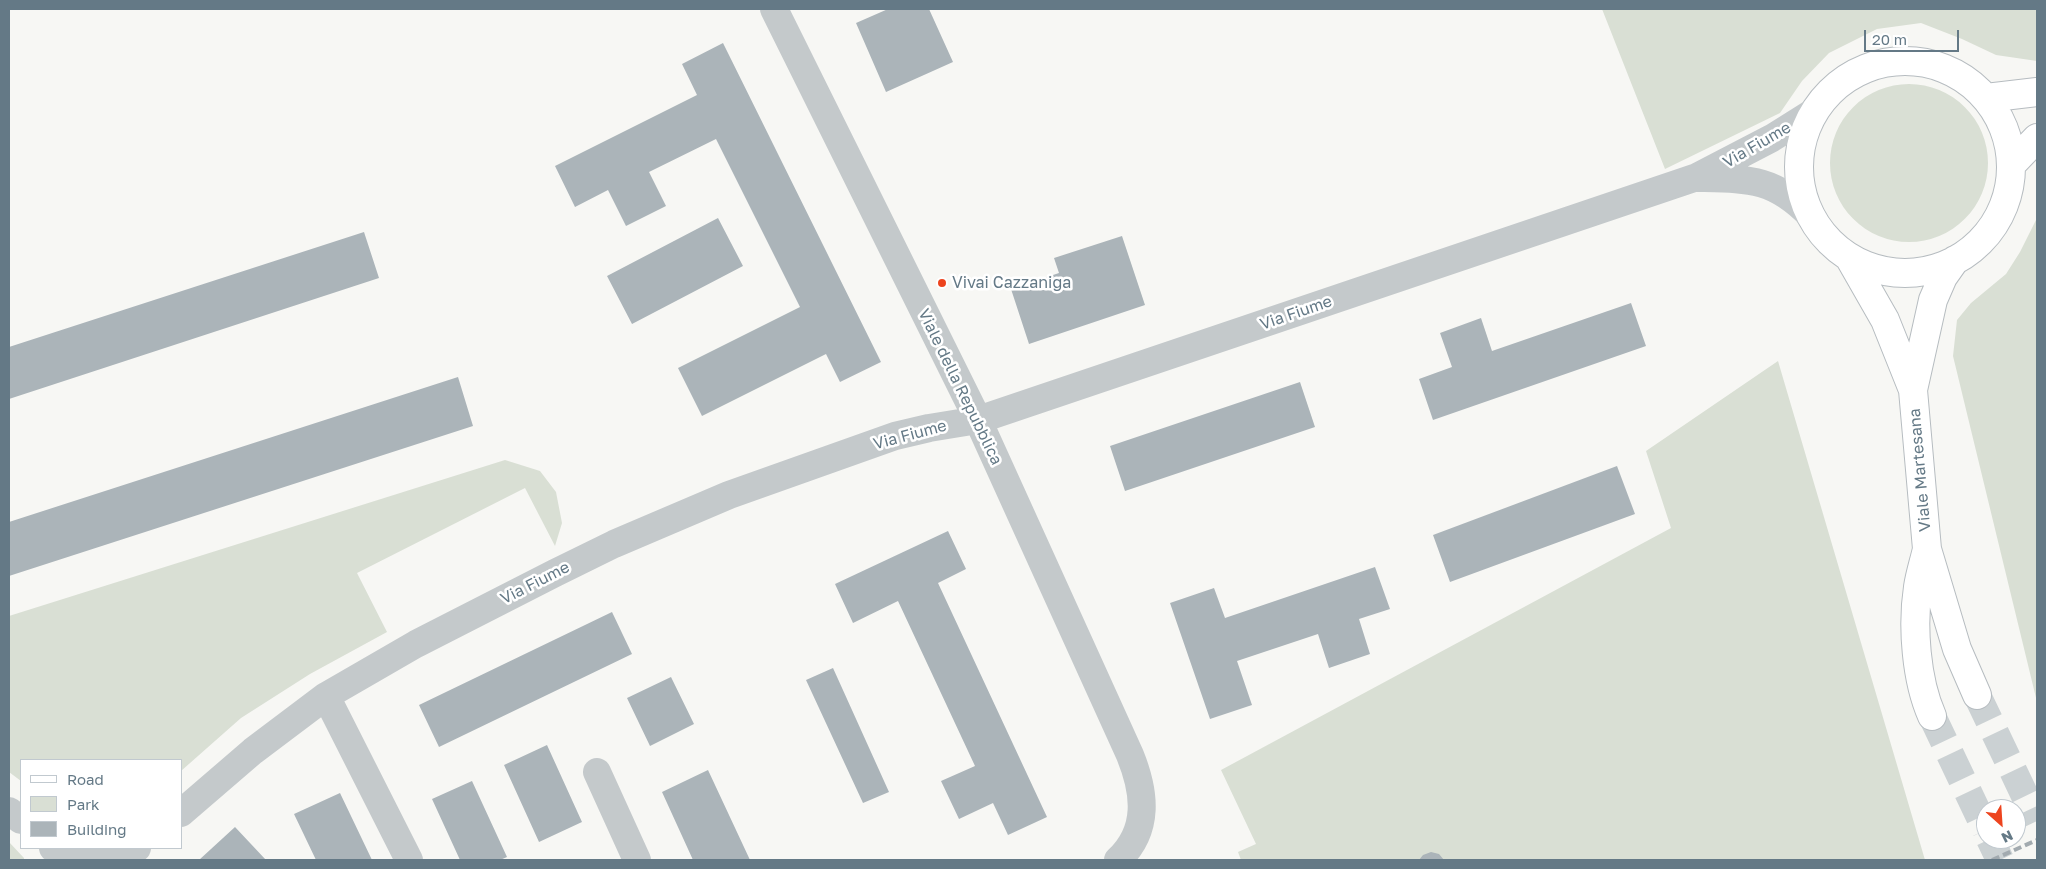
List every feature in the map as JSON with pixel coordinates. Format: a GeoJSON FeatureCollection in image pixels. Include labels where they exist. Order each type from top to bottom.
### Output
{"type":"FeatureCollection","features":[{"type":"Feature","properties":{"kind":"street","name":"Viale della Repubblica"},"geometry":{"type":"LineString","coordinates":[[774,9],[978,420],[1136,771],[1142,794],[1141,816],[1134,838],[1118,860]]}},
{"type":"Feature","properties":{"kind":"street"},"geometry":{"type":"LineString","coordinates":[[1889,62],[1924,62],[1958,75],[1986,98],[2004,128],[2009,145],[2011,165],[2009,188],[2001,210],[1990,230],[1974,247],[1955,260],[1929,270],[1898,272],[1867,266],[1849,257],[1828,239],[1811,216],[1804,198],[1799,162],[1802,143],[1815,110],[1833,90],[1854,74],[1889,62]]}},
{"type":"Feature","properties":{"kind":"street"},"geometry":{"type":"LineString","coordinates":[[1986,98],[2037,92]]}},
{"type":"Feature","properties":{"kind":"street","name":"Via Fiume"},"geometry":{"type":"LineString","coordinates":[[182,812],[259,746],[326,696],[416,644],[555,572],[698,507],[895,436],[978,420],[1697,178],[1772,138],[1815,110]]}},
{"type":"Feature","properties":{"kind":"street"},"geometry":{"type":"LineString","coordinates":[[2011,165],[2037,138]]}},
{"type":"Feature","properties":{"kind":"street","name":"Via Fiume"},"geometry":{"type":"LineString","coordinates":[[1697,178],[1741,179],[1773,187],[1796,200],[1811,216]]}},
{"type":"Feature","properties":{"kind":"street","name":"Viale Martesana"},"geometry":{"type":"LineString","coordinates":[[1849,257],[1882,313],[1913,390],[1927,549],[1958,648],[1977,694]]}},
{"type":"Feature","properties":{"kind":"street","name":"Viale Martesana"},"geometry":{"type":"LineString","coordinates":[[1913,390],[1933,300],[1943,277],[1955,260]]}},
{"type":"Feature","properties":{"kind":"street","name":"Viale Martesana"},"geometry":{"type":"LineString","coordinates":[[1927,549],[1918,588],[1916,619],[1921,680],[1932,716]]}},
{"type":"Feature","properties":{"kind":"street"},"geometry":{"type":"LineString","coordinates":[[326,696],[409,860]]}},
{"type":"Feature","properties":{"kind":"street"},"geometry":{"type":"LineString","coordinates":[[596,772],[637,860]]}},
{"type":"Feature","properties":{"kind":"street"},"geometry":{"type":"LineString","coordinates":[[9,811],[20,819]]}},
{"type":"Feature","properties":{"kind":"street"},"geometry":{"type":"LineString","coordinates":[[55,849],[76,859],[109,859],[134,849]]}},
{"type":"Feature","properties":{"kind":"green space"},"geometry":{"type":"Polygon","coordinates":[[[1602,9],[2037,9],[2037,61],[1996,55],[1921,23],[1877,29],[1829,53],[1802,81],[1780,113],[1665,169],[1602,9]]]}},
{"type":"Feature","properties":{"kind":"green space"},"geometry":{"type":"Polygon","coordinates":[[[1901,84],[1917,84],[1946,93],[1965,107],[1975,119],[1982,133],[1988,155],[1988,171],[1982,193],[1975,207],[1965,219],[1953,229],[1939,236],[1917,242],[1901,242],[1879,236],[1865,229],[1843,207],[1836,193],[1830,171],[1830,155],[1836,133],[1843,119],[1865,97],[1879,90],[1901,84]]]}},
{"type":"Feature","properties":{"kind":"green space"},"geometry":{"type":"Polygon","coordinates":[[[2037,218],[2037,702],[1953,356],[1957,320],[1971,303],[2006,274],[2020,252],[2037,218]]]}},
{"type":"Feature","properties":{"kind":"green space"},"geometry":{"type":"Polygon","coordinates":[[[1778,361],[1925,860],[1241,860],[1238,852],[1256,844],[1221,770],[1671,528],[1646,451],[1778,361]]]}},
{"type":"Feature","properties":{"kind":"green space"},"geometry":{"type":"Polygon","coordinates":[[[505,460],[540,471],[556,492],[562,523],[555,546],[525,488],[357,573],[387,632],[310,674],[241,718],[182,770],[182,759],[20,759],[20,780],[9,772],[9,616],[505,460]]]}},
{"type":"Feature","properties":{"kind":"green space"},"geometry":{"type":"Polygon","coordinates":[[[9,842],[24,858],[24,860],[9,860],[9,842]]]}},
{"type":"Feature","properties":{"kind":"building"},"geometry":{"type":"Polygon","coordinates":[[[888,9],[929,9],[953,62],[886,92],[856,23],[888,9]]]}},
{"type":"Feature","properties":{"kind":"building"},"geometry":{"type":"Polygon","coordinates":[[[723,43],[881,362],[840,382],[826,354],[702,416],[678,368],[800,307],[716,139],[649,172],[666,206],[626,226],[608,190],[575,207],[555,166],[697,95],[682,64],[723,43]]]}},
{"type":"Feature","properties":{"kind":"building"},"geometry":{"type":"Polygon","coordinates":[[[718,218],[743,266],[632,324],[607,276],[718,218]]]}},
{"type":"Feature","properties":{"kind":"building"},"geometry":{"type":"Polygon","coordinates":[[[364,232],[379,278],[9,399],[9,347],[364,232]]]}},
{"type":"Feature","properties":{"kind":"building"},"geometry":{"type":"Polygon","coordinates":[[[1122,236],[1145,305],[1029,344],[1011,289],[1059,273],[1054,258],[1122,236]]]}},
{"type":"Feature","properties":{"kind":"building"},"geometry":{"type":"Polygon","coordinates":[[[1631,303],[1646,346],[1433,420],[1419,379],[1452,367],[1440,333],[1481,318],[1492,351],[1631,303]]]}},
{"type":"Feature","properties":{"kind":"building"},"geometry":{"type":"Polygon","coordinates":[[[458,377],[473,426],[9,576],[9,522],[458,377]]]}},
{"type":"Feature","properties":{"kind":"building"},"geometry":{"type":"Polygon","coordinates":[[[1300,382],[1315,427],[1125,491],[1110,446],[1300,382]]]}},
{"type":"Feature","properties":{"kind":"building"},"geometry":{"type":"Polygon","coordinates":[[[1617,466],[1635,514],[1450,582],[1433,535],[1617,466]]]}},
{"type":"Feature","properties":{"kind":"building"},"geometry":{"type":"Polygon","coordinates":[[[948,531],[966,569],[938,583],[1047,817],[1008,835],[993,803],[959,819],[941,781],[975,766],[898,601],[853,623],[835,584],[948,531]]]}},
{"type":"Feature","properties":{"kind":"building"},"geometry":{"type":"Polygon","coordinates":[[[1375,567],[1390,609],[1359,619],[1370,654],[1329,668],[1318,634],[1237,661],[1252,705],[1210,719],[1170,603],[1214,588],[1225,618],[1375,567]]]}},
{"type":"Feature","properties":{"kind":"building"},"geometry":{"type":"Polygon","coordinates":[[[612,612],[632,654],[439,747],[419,705],[612,612]]]}},
{"type":"Feature","properties":{"kind":"building"},"geometry":{"type":"Polygon","coordinates":[[[833,668],[889,792],[863,803],[806,680],[833,668]]]}},
{"type":"Feature","properties":{"kind":"building"},"geometry":{"type":"Polygon","coordinates":[[[671,677],[694,724],[650,746],[627,698],[671,677]]]}},
{"type":"Feature","properties":{"kind":"building"},"geometry":{"type":"Polygon","coordinates":[[[547,745],[582,822],[539,842],[504,765],[547,745]]]}},
{"type":"Feature","properties":{"kind":"building"},"geometry":{"type":"Polygon","coordinates":[[[708,770],[750,860],[693,860],[662,792],[708,770]]]}},
{"type":"Feature","properties":{"kind":"building"},"geometry":{"type":"Polygon","coordinates":[[[472,781],[507,857],[500,860],[460,860],[432,799],[472,781]]]}},
{"type":"Feature","properties":{"kind":"building"},"geometry":{"type":"Polygon","coordinates":[[[340,793],[372,860],[316,860],[294,814],[340,793]]]}},
{"type":"Feature","properties":{"kind":"building"},"geometry":{"type":"Polygon","coordinates":[[[235,827],[266,860],[199,860],[235,827]]]}},
{"type":"Feature","properties":{"kind":"building"},"geometry":{"type":"Polygon","coordinates":[[[1431,852],[1439,854],[1444,860],[1419,860],[1423,855],[1431,852]]]}},
{"type":"Feature","properties":{"kind":"tunnel"},"geometry":{"type":"LineString","coordinates":[[1977,695],[2037,821]]}},
{"type":"Feature","properties":{"kind":"tunnel"},"geometry":{"type":"LineString","coordinates":[[1932,716],[1976,809]]}},
{"type":"Feature","properties":{"kind":"tunnel"},"geometry":{"type":"LineString","coordinates":[[1995,849],[2000,860]]}},
{"type":"Feature","properties":{"kind":"railway"},"geometry":{"type":"LineString","coordinates":[[1992,860],[2037,840]]}},
{"type":"Feature","properties":{"kind":"place","name":"Vivai Cazzaniga"},"geometry":{"type":"Point","coordinates":[942,283]}}]}
